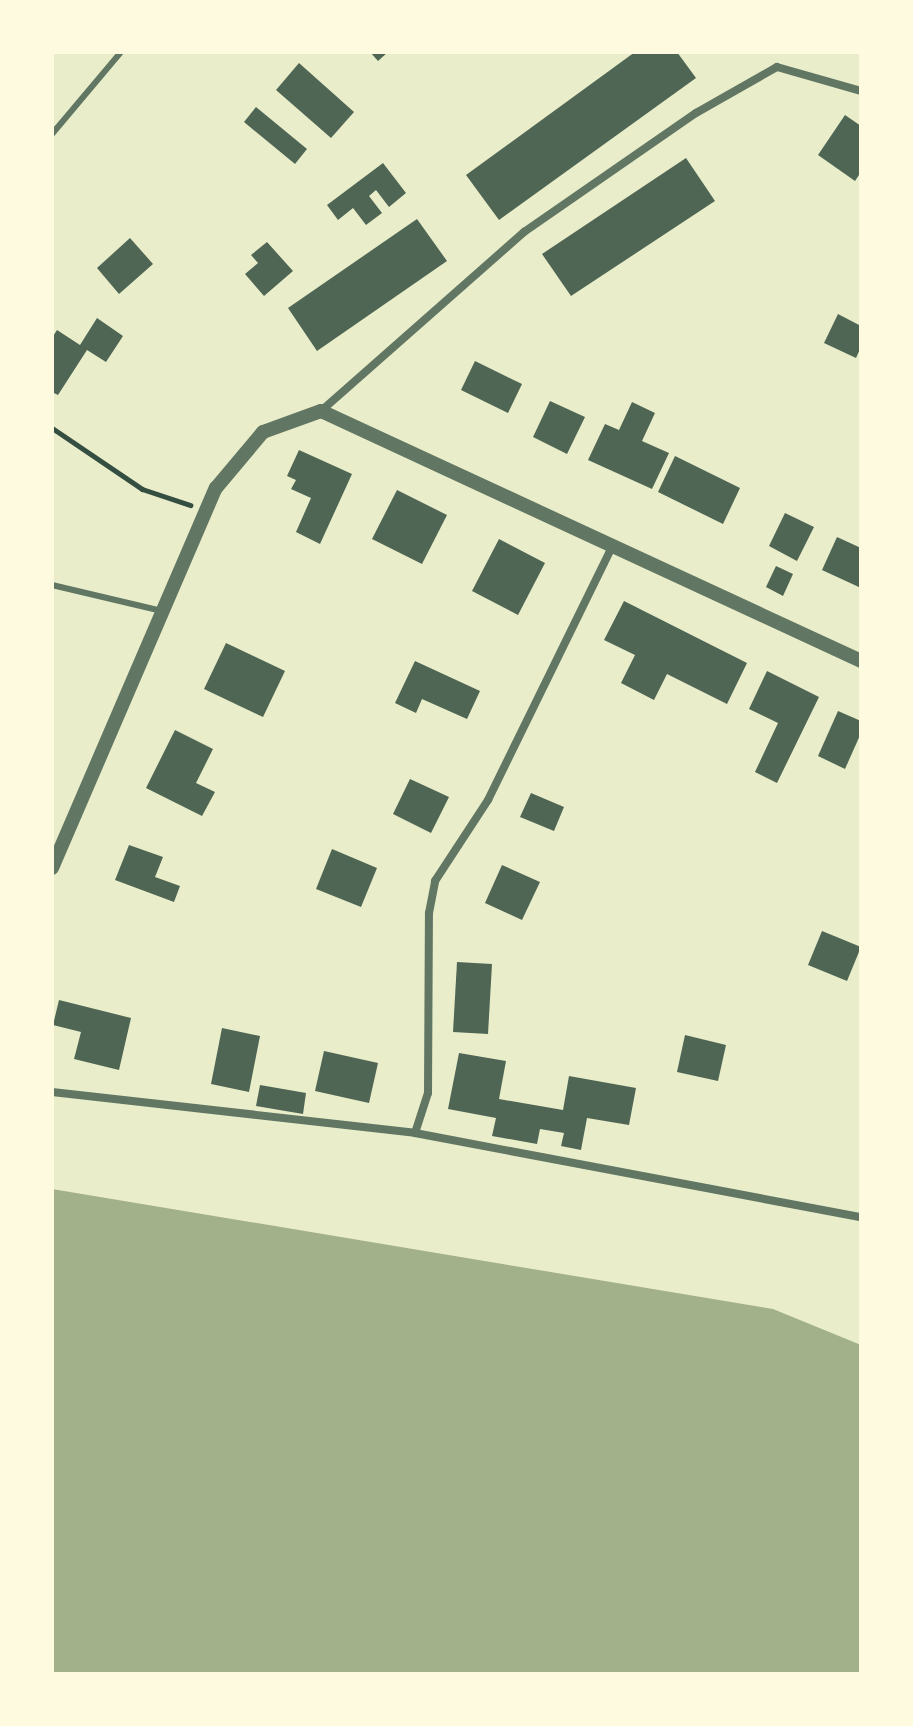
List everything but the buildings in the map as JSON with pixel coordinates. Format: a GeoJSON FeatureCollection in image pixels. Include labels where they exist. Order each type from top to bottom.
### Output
{"type":"FeatureCollection","features":[{"type":"Feature","properties":{"kind":"street"},"geometry":{"type":"LineString","coordinates":[[52,868],[216,488],[263,432],[321,411],[524,232],[696,113],[777,67],[861,91]]}},
{"type":"Feature","properties":{"kind":"street"},"geometry":{"type":"LineString","coordinates":[[321,411],[861,661]]}},
{"type":"Feature","properties":{"kind":"street"},"geometry":{"type":"LineString","coordinates":[[415,1133],[428,1093],[429,913],[435,881],[488,800],[612,547]]}},
{"type":"Feature","properties":{"kind":"street"},"geometry":{"type":"LineString","coordinates":[[52,1092],[415,1133],[861,1217]]}},
{"type":"Feature","properties":{"kind":"lane"},"geometry":{"type":"LineString","coordinates":[[52,134],[121,52]]}},
{"type":"Feature","properties":{"kind":"lane"},"geometry":{"type":"LineString","coordinates":[[52,585],[162,611]]}},
{"type":"Feature","properties":{"kind":"path"},"geometry":{"type":"LineString","coordinates":[[52,428],[142,489],[206,511]]}},
{"type":"Feature","properties":{"kind":"shaded area"},"geometry":{"type":"Polygon","coordinates":[[[52,1189],[773,1309],[861,1345],[861,1674],[52,1674],[52,1189]]]}}]}
